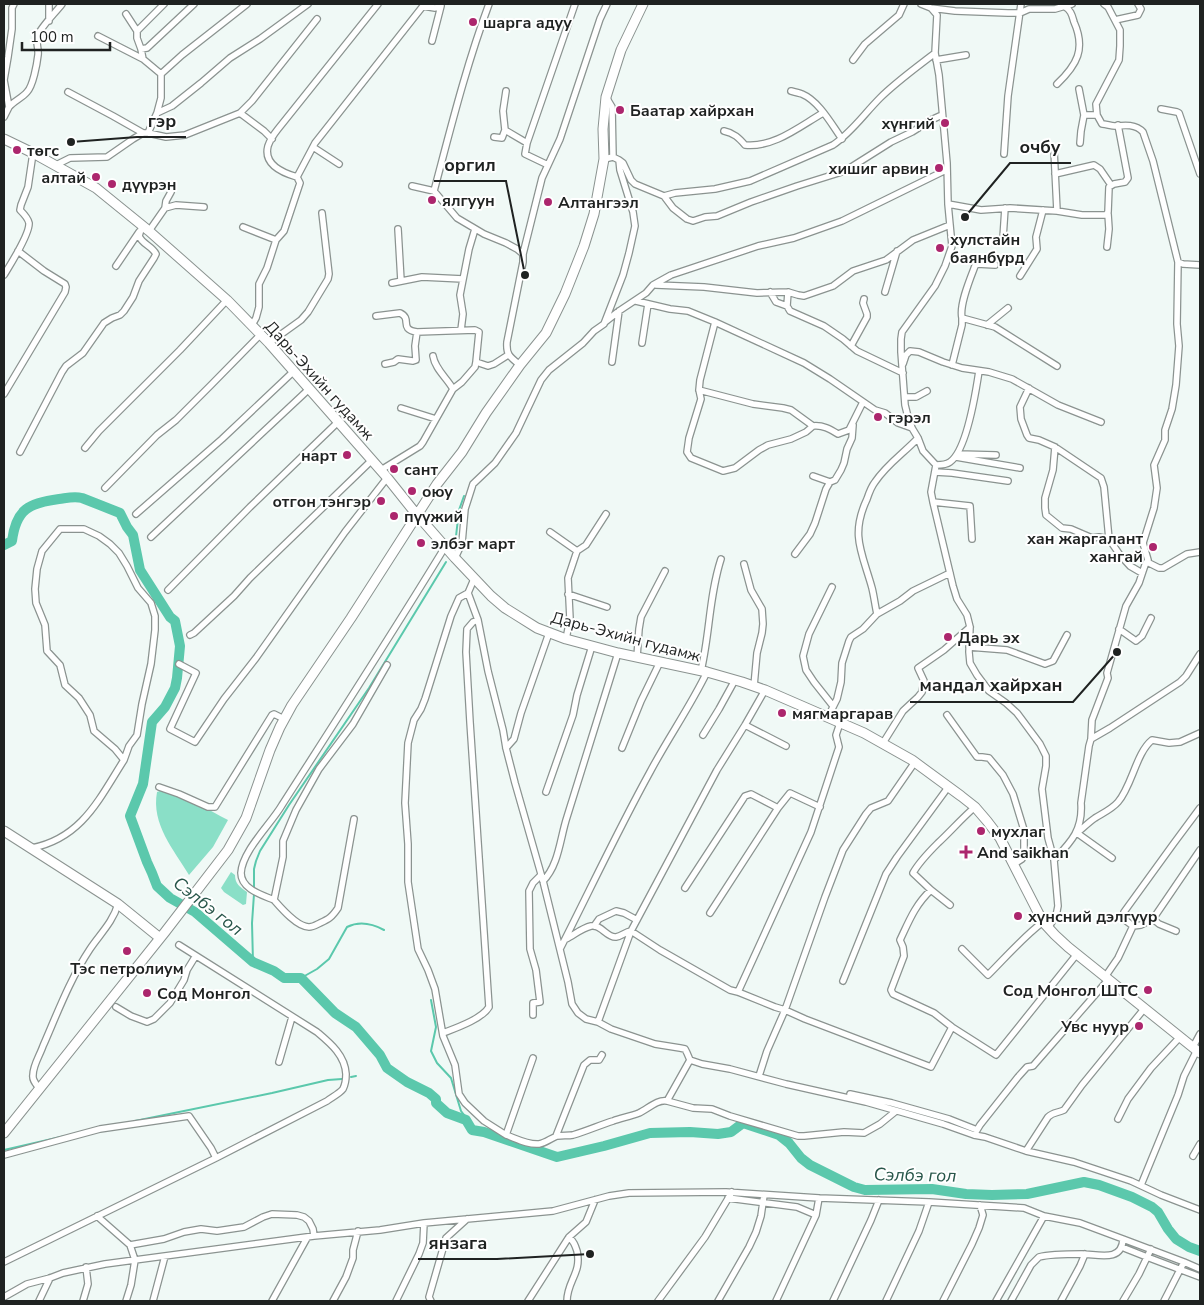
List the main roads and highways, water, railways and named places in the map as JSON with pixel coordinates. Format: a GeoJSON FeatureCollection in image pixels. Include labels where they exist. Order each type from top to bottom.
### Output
{"type":"FeatureCollection","features":[{"type":"Feature","properties":{"kind":"main road"},"geometry":{"type":"LineString","coordinates":[[4,1132],[163,935],[228,850],[246,818],[270,750],[284,719],[298,696],[346,626],[437,484],[462,452],[486,413],[520,365],[546,332],[565,294],[584,246],[594,214],[604,158],[606,97],[621,50],[644,4]]}},
{"type":"Feature","properties":{"kind":"main road","name":"Дарь-Эхийн гудамж"},"geometry":{"type":"LineString","coordinates":[[4,138],[96,188],[227,300],[294,371],[474,579],[511,613],[537,628],[566,639],[704,672],[765,690],[883,743],[915,762],[975,807],[1000,838],[1046,925],[1055,936],[1197,1050]]}},
{"type":"Feature","properties":{"kind":"main road"},"geometry":{"type":"LineString","coordinates":[[4,831],[163,935]]}},
{"type":"Feature","properties":{"kind":"waterway"},"geometry":{"type":"LineString","coordinates":[[455,545],[459,510],[464,496]]}},
{"type":"Feature","properties":{"kind":"waterway","name":"Сэлбэ гол"},"geometry":{"type":"LineString","coordinates":[[4,545],[12,541],[17,522],[26,509],[40,503],[79,497],[120,513],[133,535],[140,570],[170,617],[175,621],[180,646],[175,688],[165,707],[152,722],[143,784],[130,816],[157,886],[170,898],[195,912],[253,962],[274,971],[284,978],[301,978],[335,1013],[356,1027],[380,1055],[387,1068],[407,1082],[429,1093],[447,1113],[466,1120],[472,1130],[484,1132],[557,1157],[650,1133],[690,1132],[718,1134],[731,1132],[743,1123],[779,1135],[810,1165],[854,1187],[865,1190],[932,1189],[966,1194],[992,1195],[1027,1194],[1084,1182],[1099,1185],[1132,1197],[1152,1207],[1158,1212],[1176,1239],[1200,1251]]}},
{"type":"Feature","properties":{"kind":"waterway"},"geometry":{"type":"LineString","coordinates":[[254,889],[254,869],[260,851],[369,688],[446,562]]}},
{"type":"Feature","properties":{"kind":"waterway"},"geometry":{"type":"LineString","coordinates":[[253,962],[252,923],[254,894]]}},
{"type":"Feature","properties":{"kind":"waterway","name":"Сэлбэ гол"},"geometry":{"type":"LineString","coordinates":[[301,978],[317,969],[329,959],[347,927],[356,924],[366,924],[384,930]]}},
{"type":"Feature","properties":{"kind":"waterway","name":"Сэлбэ гол"},"geometry":{"type":"LineString","coordinates":[[431,1000],[436,1027],[431,1051],[437,1063],[451,1078],[461,1111],[472,1125],[484,1132]]}},
{"type":"Feature","properties":{"kind":"waterway"},"geometry":{"type":"LineString","coordinates":[[351,1077],[356,1076]]}},
{"type":"Feature","properties":{"kind":"waterway"},"geometry":{"type":"LineString","coordinates":[[135,1121],[328,1080],[342,1079]]}},
{"type":"Feature","properties":{"kind":"waterway"},"geometry":{"type":"LineString","coordinates":[[4,1150],[65,1136]]}},
{"type":"Feature","properties":{"kind":"place","name":"шарга адуу"},"geometry":{"type":"Point","coordinates":[473,22]}},
{"type":"Feature","properties":{"kind":"place","name":"Баатар хайрхан"},"geometry":{"type":"Point","coordinates":[620,110]}},
{"type":"Feature","properties":{"kind":"place","name":"хүнгий"},"geometry":{"type":"Point","coordinates":[945,123]}},
{"type":"Feature","properties":{"kind":"place","name":"гэр"},"geometry":{"type":"Point","coordinates":[71,142]}},
{"type":"Feature","properties":{"kind":"place","name":"төгс"},"geometry":{"type":"Point","coordinates":[17,150]}},
{"type":"Feature","properties":{"kind":"place","name":"хишиг арвин"},"geometry":{"type":"Point","coordinates":[939,168]}},
{"type":"Feature","properties":{"kind":"place","name":"алтай"},"geometry":{"type":"Point","coordinates":[96,177]}},
{"type":"Feature","properties":{"kind":"place","name":"дүүрэн"},"geometry":{"type":"Point","coordinates":[112,184]}},
{"type":"Feature","properties":{"kind":"place","name":"ялгуун"},"geometry":{"type":"Point","coordinates":[432,200]}},
{"type":"Feature","properties":{"kind":"place","name":"Алтангээл"},"geometry":{"type":"Point","coordinates":[548,202]}},
{"type":"Feature","properties":{"kind":"place","name":"очбу"},"geometry":{"type":"Point","coordinates":[965,217]}},
{"type":"Feature","properties":{"kind":"place","name":"хулстайн баянбүрд"},"geometry":{"type":"Point","coordinates":[940,248]}},
{"type":"Feature","properties":{"kind":"place","name":"оргил"},"geometry":{"type":"Point","coordinates":[525,275]}},
{"type":"Feature","properties":{"kind":"place","name":"гэрэл"},"geometry":{"type":"Point","coordinates":[878,417]}},
{"type":"Feature","properties":{"kind":"place","name":"нарт"},"geometry":{"type":"Point","coordinates":[347,455]}},
{"type":"Feature","properties":{"kind":"place","name":"сант"},"geometry":{"type":"Point","coordinates":[394,469]}},
{"type":"Feature","properties":{"kind":"place","name":"оюу"},"geometry":{"type":"Point","coordinates":[412,491]}},
{"type":"Feature","properties":{"kind":"place","name":"отгон тэнгэр"},"geometry":{"type":"Point","coordinates":[381,501]}},
{"type":"Feature","properties":{"kind":"place","name":"пүүжий"},"geometry":{"type":"Point","coordinates":[394,516]}},
{"type":"Feature","properties":{"kind":"place","name":"элбэг март"},"geometry":{"type":"Point","coordinates":[421,543]}},
{"type":"Feature","properties":{"kind":"place","name":"хан жаргалант хангай"},"geometry":{"type":"Point","coordinates":[1153,547]}},
{"type":"Feature","properties":{"kind":"place","name":"Дарь эх"},"geometry":{"type":"Point","coordinates":[948,637]}},
{"type":"Feature","properties":{"kind":"place","name":"мандал хайрхан"},"geometry":{"type":"Point","coordinates":[1117,652]}},
{"type":"Feature","properties":{"kind":"place","name":"мягмаргарав"},"geometry":{"type":"Point","coordinates":[782,713]}},
{"type":"Feature","properties":{"kind":"place","name":"мухлаг"},"geometry":{"type":"Point","coordinates":[981,831]}},
{"type":"Feature","properties":{"kind":"place","name":"And saikhan"},"geometry":{"type":"Point","coordinates":[966,852]}},
{"type":"Feature","properties":{"kind":"place","name":"хүнсний дэлгүүр"},"geometry":{"type":"Point","coordinates":[1018,916]}},
{"type":"Feature","properties":{"kind":"place","name":"Тэс петролиум"},"geometry":{"type":"Point","coordinates":[127,951]}},
{"type":"Feature","properties":{"kind":"place","name":"Сод Монгол ШТС"},"geometry":{"type":"Point","coordinates":[1148,990]}},
{"type":"Feature","properties":{"kind":"place","name":"Сод Монгол"},"geometry":{"type":"Point","coordinates":[147,993]}},
{"type":"Feature","properties":{"kind":"place","name":"Увс нуур"},"geometry":{"type":"Point","coordinates":[1139,1026]}},
{"type":"Feature","properties":{"kind":"place","name":"янзага"},"geometry":{"type":"Point","coordinates":[590,1254]}}]}
